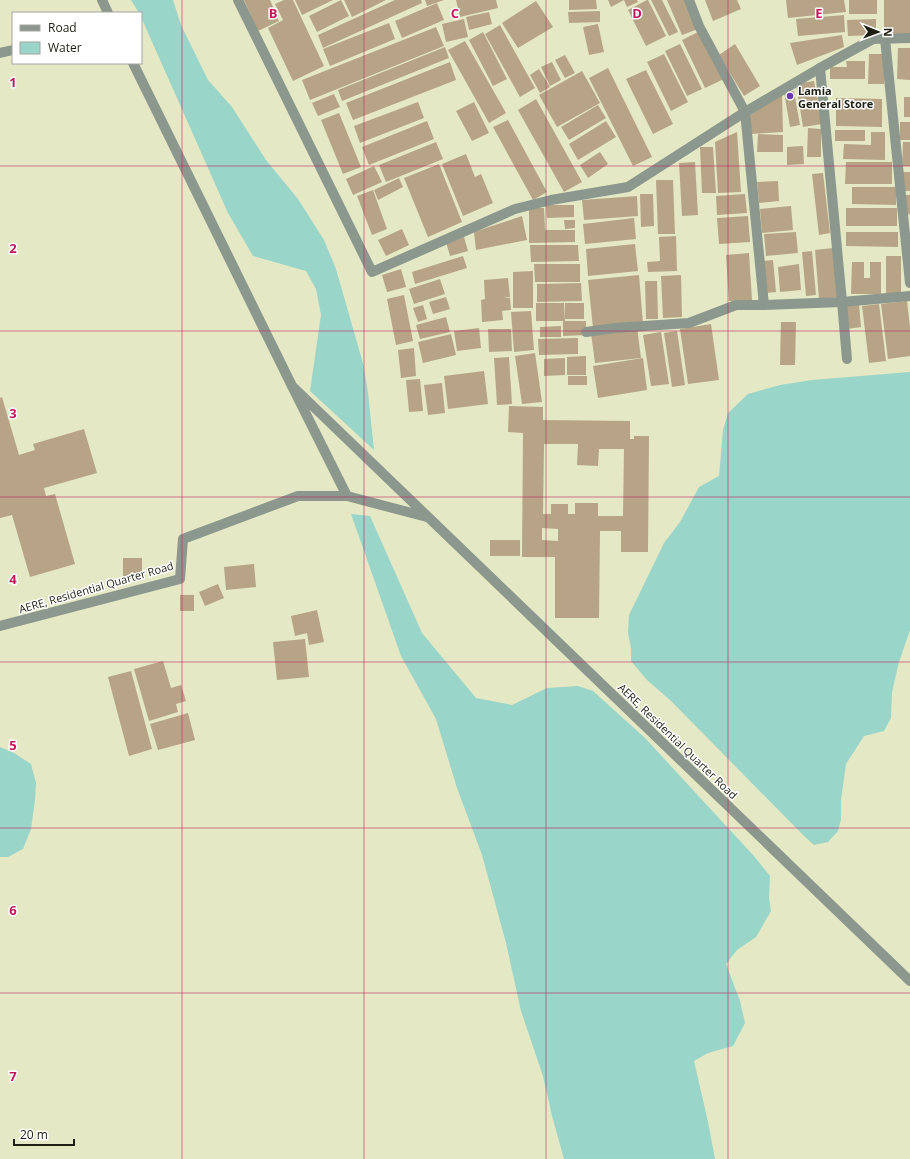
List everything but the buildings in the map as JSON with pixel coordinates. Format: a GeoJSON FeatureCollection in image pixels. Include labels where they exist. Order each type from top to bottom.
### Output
{"type":"FeatureCollection","features":[{"type":"Feature","properties":{"kind":"street"},"geometry":{"type":"LineString","coordinates":[[102,0],[108,12]]}},
{"type":"Feature","properties":{"kind":"street"},"geometry":{"type":"LineString","coordinates":[[238,0],[372,272],[515,209],[551,200],[628,187],[745,112],[873,39],[910,38]]}},
{"type":"Feature","properties":{"kind":"street"},"geometry":{"type":"LineString","coordinates":[[689,0],[699,26],[745,112],[764,305]]}},
{"type":"Feature","properties":{"kind":"street"},"geometry":{"type":"LineString","coordinates":[[885,39],[910,283]]}},
{"type":"Feature","properties":{"kind":"street"},"geometry":{"type":"LineString","coordinates":[[0,53],[12,50]]}},
{"type":"Feature","properties":{"kind":"street"},"geometry":{"type":"LineString","coordinates":[[133,64],[347,496]]}},
{"type":"Feature","properties":{"kind":"street"},"geometry":{"type":"LineString","coordinates":[[820,68],[846,359]]}},
{"type":"Feature","properties":{"kind":"street"},"geometry":{"type":"LineString","coordinates":[[586,332],[615,328],[689,323],[736,305],[842,302],[910,296]]}},
{"type":"Feature","properties":{"kind":"street","name":"AERE, Residential Quarter Road"},"geometry":{"type":"LineString","coordinates":[[292,386],[910,981]]}},
{"type":"Feature","properties":{"kind":"street","name":"AERE, Residential Quarter Road"},"geometry":{"type":"LineString","coordinates":[[0,626],[180,579],[183,539],[298,496],[347,496],[429,518]]}},
{"type":"Feature","properties":{"kind":"water"},"geometry":{"type":"Polygon","coordinates":[[[131,0],[173,0],[181,25],[208,80],[232,107],[266,160],[298,199],[324,240],[336,269],[364,367],[374,450],[310,391],[321,315],[316,289],[306,271],[253,256],[228,213],[142,19],[142,12],[138,12],[131,0]]]}},
{"type":"Feature","properties":{"kind":"water"},"geometry":{"type":"Polygon","coordinates":[[[910,372],[910,630],[899,662],[892,692],[891,718],[884,731],[864,736],[846,764],[841,800],[841,819],[838,831],[828,842],[814,845],[671,701],[647,680],[631,661],[631,648],[628,633],[629,615],[664,543],[680,522],[699,487],[719,476],[723,430],[728,413],[748,394],[780,385],[812,380],[910,372]]]}},
{"type":"Feature","properties":{"kind":"water"},"geometry":{"type":"Polygon","coordinates":[[[351,514],[370,516],[422,633],[476,698],[512,705],[547,688],[578,686],[593,691],[645,738],[753,855],[770,876],[769,898],[771,911],[756,937],[737,950],[726,964],[740,1001],[745,1023],[733,1046],[708,1053],[694,1061],[715,1159],[564,1159],[543,1076],[521,1011],[506,943],[482,855],[457,788],[436,719],[401,656],[351,514]]]}},
{"type":"Feature","properties":{"kind":"water"},"geometry":{"type":"Polygon","coordinates":[[[0,747],[14,753],[31,764],[36,783],[31,829],[23,849],[8,857],[0,857],[0,747]]]}},
{"type":"Feature","properties":{"kind":"place","name":"Lamia General Store"},"geometry":{"type":"Point","coordinates":[790,96]}}]}
